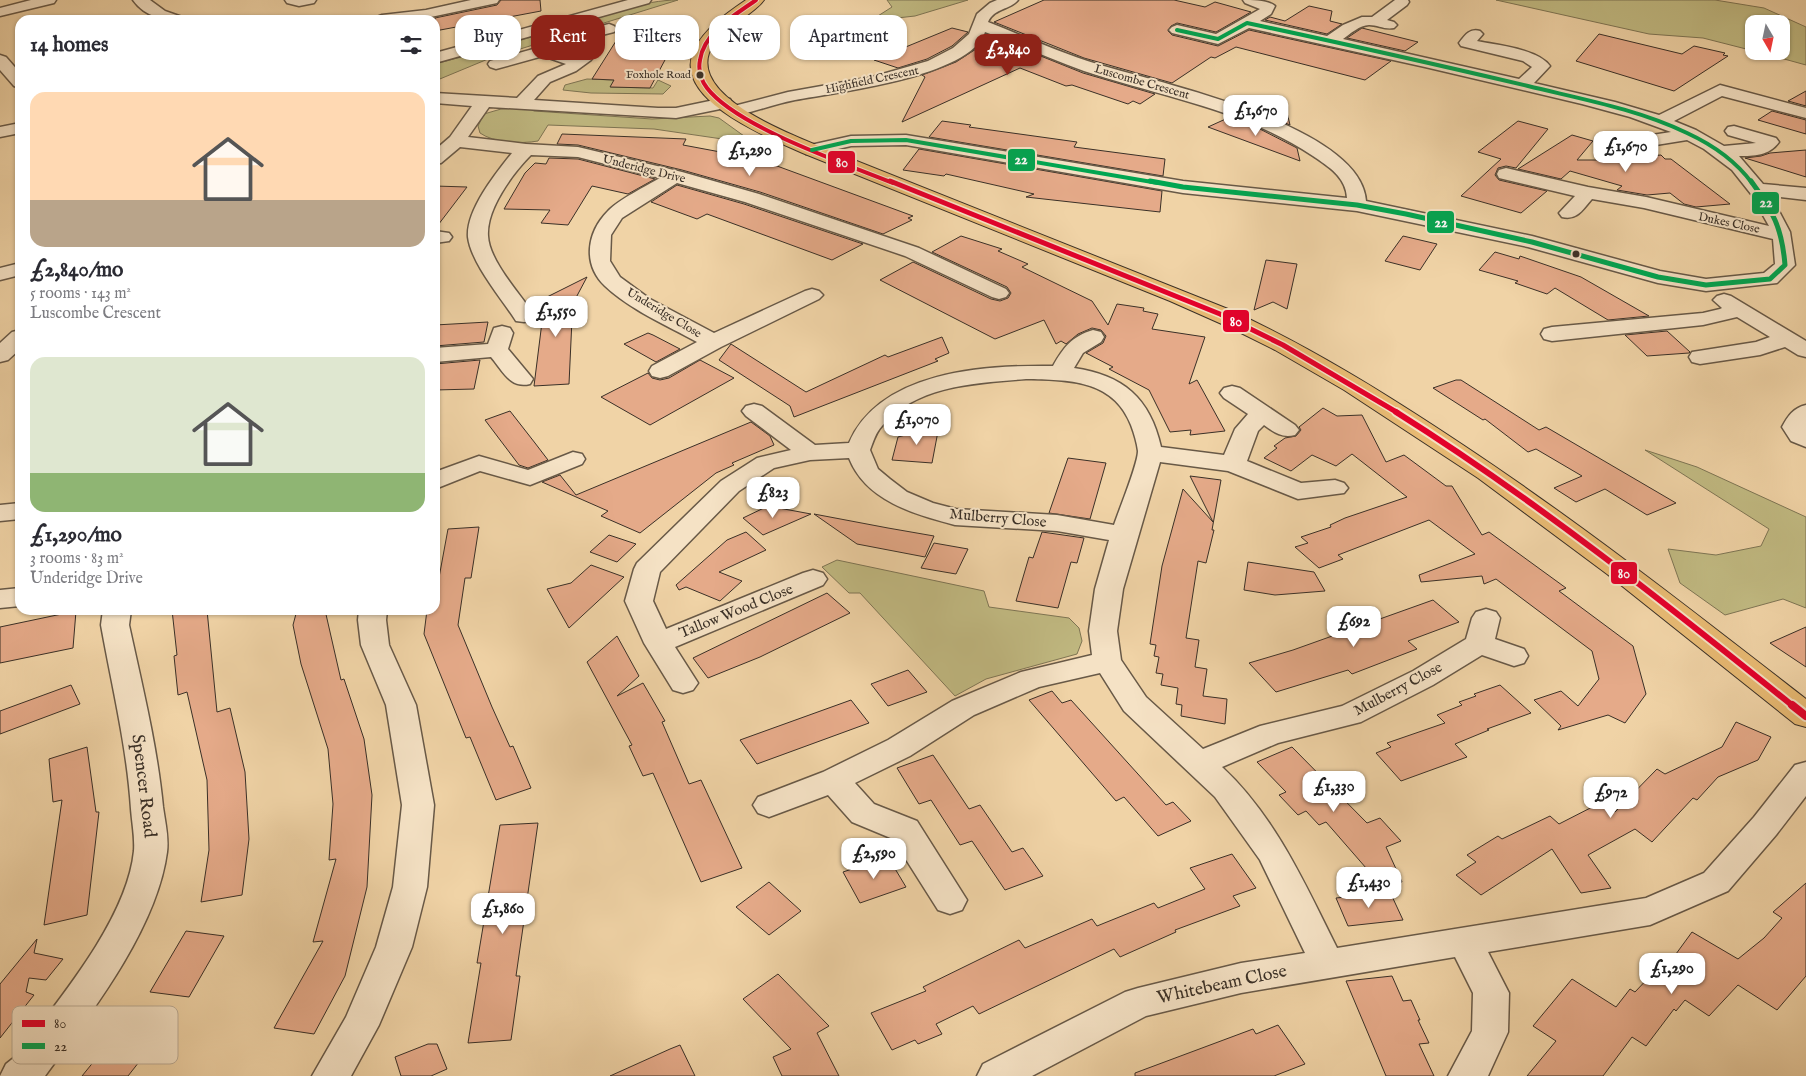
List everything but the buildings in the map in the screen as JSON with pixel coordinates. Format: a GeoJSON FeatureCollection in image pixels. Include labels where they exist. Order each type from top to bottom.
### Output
{"type":"FeatureCollection","features":[{"type":"Feature","properties":{"kind":"highway"},"geometry":{"type":"LineString","coordinates":[[756,0],[712,36],[704,47],[698,63],[701,79],[709,90],[730,107],[773,132],[812,150],[1198,304],[1280,343],[1372,395],[1464,454],[1573,535],[1806,716]]}},
{"type":"Feature","properties":{"kind":"street"},"geometry":{"type":"LineString","coordinates":[[0,12],[49,0]]}},
{"type":"Feature","properties":{"kind":"street"},"geometry":{"type":"LineString","coordinates":[[140,0],[163,15]]}},
{"type":"Feature","properties":{"kind":"street"},"geometry":{"type":"LineString","coordinates":[[292,0],[309,0]]}},
{"type":"Feature","properties":{"kind":"street"},"geometry":{"type":"LineString","coordinates":[[419,15],[492,0]]}},
{"type":"Feature","properties":{"kind":"street"},"geometry":{"type":"LineString","coordinates":[[440,57],[644,0]]}},
{"type":"Feature","properties":{"kind":"street","name":"Highfield Crescent"},"geometry":{"type":"LineString","coordinates":[[730,107],[891,78],[923,68],[962,50],[971,43],[982,25],[982,17],[995,6],[1011,0]]}},
{"type":"Feature","properties":{"kind":"street"},"geometry":{"type":"LineString","coordinates":[[1177,30],[1218,40],[1266,11],[1268,6],[1250,0]]}},
{"type":"Feature","properties":{"kind":"street"},"geometry":{"type":"LineString","coordinates":[[1248,23],[1336,36],[1367,20],[1382,23],[1402,2]]}},
{"type":"Feature","properties":{"kind":"street"},"geometry":{"type":"LineString","coordinates":[[812,150],[851,141],[906,140],[1183,187],[1357,206],[1406,214],[1522,239],[1658,276],[1706,285],[1770,279],[1785,264],[1784,248],[1779,228],[1752,181],[1732,160],[1690,134],[1619,110],[1437,65],[1336,36],[1298,21]]}},
{"type":"Feature","properties":{"kind":"street","name":"Luscombe Crescent"},"geometry":{"type":"LineString","coordinates":[[982,25],[1046,52],[1092,68],[1193,97],[1260,120],[1316,149],[1336,164],[1347,174],[1354,185],[1357,206]]}},
{"type":"Feature","properties":{"kind":"street"},"geometry":{"type":"LineString","coordinates":[[578,62],[544,51],[496,72],[513,72],[532,76],[570,68],[578,62],[585,56],[587,34],[608,30]]}},
{"type":"Feature","properties":{"kind":"street"},"geometry":{"type":"LineString","coordinates":[[1475,34],[1467,43],[1528,57],[1542,66],[1523,85]]}},
{"type":"Feature","properties":{"kind":"street"},"geometry":{"type":"LineString","coordinates":[[1519,55],[1533,44]]}},
{"type":"Feature","properties":{"kind":"street"},"geometry":{"type":"LineString","coordinates":[[1,62],[15,77]]}},
{"type":"Feature","properties":{"kind":"street"},"geometry":{"type":"LineString","coordinates":[[1421,76],[1437,65]]}},
{"type":"Feature","properties":{"kind":"street"},"geometry":{"type":"LineString","coordinates":[[522,103],[532,76]]}},
{"type":"Feature","properties":{"kind":"street"},"geometry":{"type":"LineString","coordinates":[[1694,84],[1806,113]]}},
{"type":"Feature","properties":{"kind":"street"},"geometry":{"type":"LineString","coordinates":[[1659,122],[1720,90]]}},
{"type":"Feature","properties":{"kind":"street"},"geometry":{"type":"LineString","coordinates":[[1609,92],[1675,113]]}},
{"type":"Feature","properties":{"kind":"street"},"geometry":{"type":"LineString","coordinates":[[440,98],[658,113],[730,107]]}},
{"type":"Feature","properties":{"kind":"street"},"geometry":{"type":"LineString","coordinates":[[1703,99],[1755,114]]}},
{"type":"Feature","properties":{"kind":"street"},"geometry":{"type":"LineString","coordinates":[[440,155],[456,141],[484,101]]}},
{"type":"Feature","properties":{"kind":"street"},"geometry":{"type":"LineString","coordinates":[[0,132],[15,129]]}},
{"type":"Feature","properties":{"kind":"street"},"geometry":{"type":"LineString","coordinates":[[1718,152],[1758,150],[1770,142],[1734,131]]}},
{"type":"Feature","properties":{"kind":"street"},"geometry":{"type":"LineString","coordinates":[[1607,153],[1620,145],[1690,134]]}},
{"type":"Feature","properties":{"kind":"street","name":"Underidge Drive"},"geometry":{"type":"LineString","coordinates":[[456,141],[526,149],[578,152],[675,176],[921,247],[999,293]]}},
{"type":"Feature","properties":{"kind":"street"},"geometry":{"type":"LineString","coordinates":[[524,316],[485,255],[478,236],[481,219],[495,190],[511,164],[526,149]]}},
{"type":"Feature","properties":{"kind":"street","name":"Dukes Close"},"geometry":{"type":"LineString","coordinates":[[1506,174],[1588,193],[1646,203],[1673,219],[1781,235]]}},
{"type":"Feature","properties":{"kind":"street","name":"Underidge Close"},"geometry":{"type":"LineString","coordinates":[[675,176],[615,214],[601,235],[600,261],[612,282],[643,303],[713,342]]}},
{"type":"Feature","properties":{"kind":"street"},"geometry":{"type":"LineString","coordinates":[[1755,189],[1806,194]]}},
{"type":"Feature","properties":{"kind":"street"},"geometry":{"type":"LineString","coordinates":[[1569,213],[1588,193]]}},
{"type":"Feature","properties":{"kind":"street"},"geometry":{"type":"LineString","coordinates":[[0,274],[15,270]]}},
{"type":"Feature","properties":{"kind":"street"},"geometry":{"type":"LineString","coordinates":[[1706,285],[1737,310],[1797,345]]}},
{"type":"Feature","properties":{"kind":"street","name":"Underidge Close"},"geometry":{"type":"LineString","coordinates":[[660,371],[713,342],[812,294]]}},
{"type":"Feature","properties":{"kind":"street"},"geometry":{"type":"LineString","coordinates":[[1552,334],[1703,319],[1737,310]]}},
{"type":"Feature","properties":{"kind":"street"},"geometry":{"type":"LineString","coordinates":[[1060,372],[1074,349],[1093,338]]}},
{"type":"Feature","properties":{"kind":"street"},"geometry":{"type":"LineString","coordinates":[[440,354],[499,341],[522,379]]}},
{"type":"Feature","properties":{"kind":"street"},"geometry":{"type":"LineString","coordinates":[[0,355],[15,342]]}},
{"type":"Feature","properties":{"kind":"street"},"geometry":{"type":"LineString","coordinates":[[1700,357],[1760,348],[1797,345]]}},
{"type":"Feature","properties":{"kind":"street"},"geometry":{"type":"LineString","coordinates":[[858,450],[865,432],[877,416],[896,402],[918,391],[952,382],[994,376],[1060,372],[1086,376],[1107,385],[1125,396],[1143,425],[1150,453],[1109,589],[1103,631],[1107,661],[1136,704],[1226,789],[1273,853],[1328,964]]}},
{"type":"Feature","properties":{"kind":"street"},"geometry":{"type":"LineString","coordinates":[[1232,393],[1287,430]]}},
{"type":"Feature","properties":{"kind":"street"},"geometry":{"type":"LineString","coordinates":[[754,411],[810,454]]}},
{"type":"Feature","properties":{"kind":"street"},"geometry":{"type":"LineString","coordinates":[[1806,412],[1798,419],[1794,427],[1800,436],[1806,440]]}},
{"type":"Feature","properties":{"kind":"street"},"geometry":{"type":"LineString","coordinates":[[1233,464],[1247,429],[1262,414]]}},
{"type":"Feature","properties":{"kind":"street","name":"Tallow Wood Close"},"geometry":{"type":"LineString","coordinates":[[683,683],[658,643],[639,601],[647,569],[730,486],[766,463],[810,454],[858,450]]}},
{"type":"Feature","properties":{"kind":"street","name":"Mulberry Close"},"geometry":{"type":"LineString","coordinates":[[858,450],[867,472],[898,497],[924,508],[955,517],[1057,523],[1124,535]]}},
{"type":"Feature","properties":{"kind":"street"},"geometry":{"type":"LineString","coordinates":[[1150,453],[1233,464],[1296,501],[1335,488]]}},
{"type":"Feature","properties":{"kind":"street"},"geometry":{"type":"LineString","coordinates":[[440,479],[479,463],[530,478],[573,459]]}},
{"type":"Feature","properties":{"kind":"street"},"geometry":{"type":"LineString","coordinates":[[0,513],[15,512]]}},
{"type":"Feature","properties":{"kind":"street","name":"Tallow Wood Close"},"geometry":{"type":"LineString","coordinates":[[658,643],[813,580]]}},
{"type":"Feature","properties":{"kind":"street"},"geometry":{"type":"LineString","coordinates":[[0,598],[15,597]]}},
{"type":"Feature","properties":{"kind":"street","name":"Spencer Road"},"geometry":{"type":"LineString","coordinates":[[75,1006],[94,980],[133,911],[151,853],[147,798],[115,625],[116,615]]}},
{"type":"Feature","properties":{"kind":"street"},"geometry":{"type":"LineString","coordinates":[[331,1076],[360,1025],[394,947],[410,887],[418,805],[401,705],[376,645],[372,615]]}},
{"type":"Feature","properties":{"kind":"street","name":"Mulberry Close"},"geometry":{"type":"LineString","coordinates":[[1200,763],[1272,734],[1350,715],[1423,678],[1482,631],[1514,656]]}},
{"type":"Feature","properties":{"kind":"street"},"geometry":{"type":"LineString","coordinates":[[769,805],[834,780],[899,748],[963,708],[1031,679],[1107,661]]}},
{"type":"Feature","properties":{"kind":"street","name":"Whitebeam Close"},"geometry":{"type":"LineString","coordinates":[[996,1076],[1138,1003],[1241,978],[1650,911],[1716,882],[1765,826],[1806,773]]}},
{"type":"Feature","properties":{"kind":"street"},"geometry":{"type":"LineString","coordinates":[[834,780],[863,812],[905,830],[950,900]]}},
{"type":"Feature","properties":{"kind":"street"},"geometry":{"type":"LineString","coordinates":[[1464,940],[1491,993],[1490,1032],[1467,1076]]}},
{"type":"Feature","properties":{"kind":"street","name":"Spencer Road"},"geometry":{"type":"LineString","coordinates":[[19,1076],[32,1064]]}},
{"type":"Feature","properties":{"kind":"shaded area"},"geometry":{"type":"Polygon","coordinates":[[[678,0],[630,15],[615,15],[615,20],[605,23],[604,15],[652,2],[678,0]]]}},
{"type":"Feature","properties":{"kind":"shaded area"},"geometry":{"type":"Polygon","coordinates":[[[887,0],[968,0],[915,16],[879,15],[892,7],[887,0]]]}},
{"type":"Feature","properties":{"kind":"shaded area"},"geometry":{"type":"Polygon","coordinates":[[[1496,0],[1715,0],[1764,8],[1779,15],[1745,15],[1745,49],[1703,38],[1649,34],[1496,0]]]}},
{"type":"Feature","properties":{"kind":"shaded area"},"geometry":{"type":"Polygon","coordinates":[[[1790,20],[1806,27],[1806,65],[1788,60],[1790,60],[1790,20]]]}},
{"type":"Feature","properties":{"kind":"shaded area"},"geometry":{"type":"Polygon","coordinates":[[[531,37],[531,46],[521,49],[521,40],[531,37]]]}},
{"type":"Feature","properties":{"kind":"shaded area"},"geometry":{"type":"Polygon","coordinates":[[[455,58],[455,60],[486,60],[440,79],[440,63],[455,58]]]}},
{"type":"Feature","properties":{"kind":"shaded area"},"geometry":{"type":"Polygon","coordinates":[[[587,79],[614,80],[611,87],[653,88],[658,80],[671,86],[663,94],[591,93],[563,90],[565,85],[587,79]]]}},
{"type":"Feature","properties":{"kind":"shaded area"},"geometry":{"type":"Polygon","coordinates":[[[514,108],[652,119],[710,116],[719,118],[744,136],[757,138],[770,146],[654,129],[548,125],[538,141],[524,142],[500,141],[480,133],[478,126],[484,114],[501,109],[514,108]]]}},
{"type":"Feature","properties":{"kind":"shaded area"},"geometry":{"type":"Polygon","coordinates":[[[1645,450],[1697,467],[1806,517],[1806,608],[1783,599],[1725,615],[1680,583],[1668,549],[1716,555],[1761,546],[1769,529],[1645,450]]]}},
{"type":"Feature","properties":{"kind":"shaded area"},"geometry":{"type":"Polygon","coordinates":[[[837,560],[984,591],[989,607],[1069,618],[1079,628],[1082,641],[1077,654],[986,679],[955,696],[860,593],[849,593],[822,567],[837,560]]]}},
{"type":"Feature","properties":{"kind":"transit line","name":"80"},"geometry":{"type":"LineString","coordinates":[[756,0],[715,32],[705,45],[700,57],[701,78],[708,89],[733,110],[812,150],[1177,296],[1220,314],[1283,345],[1353,385],[1421,428],[1552,519],[1617,567],[1806,716]]}},
{"type":"Feature","properties":{"kind":"transit line","name":"22"},"geometry":{"type":"LineString","coordinates":[[812,150],[851,141],[906,140],[1183,187],[1357,205],[1532,242],[1658,277],[1706,285],[1770,279],[1785,265],[1783,241],[1779,227],[1765,201],[1745,173],[1732,160],[1710,145],[1686,132],[1661,122],[1636,113],[1496,78],[1247,23],[1218,39],[1177,30]]}},
{"type":"Feature","properties":{"kind":"place","name":"Foxhole Road"},"geometry":{"type":"Point","coordinates":[700,75]}}]}
